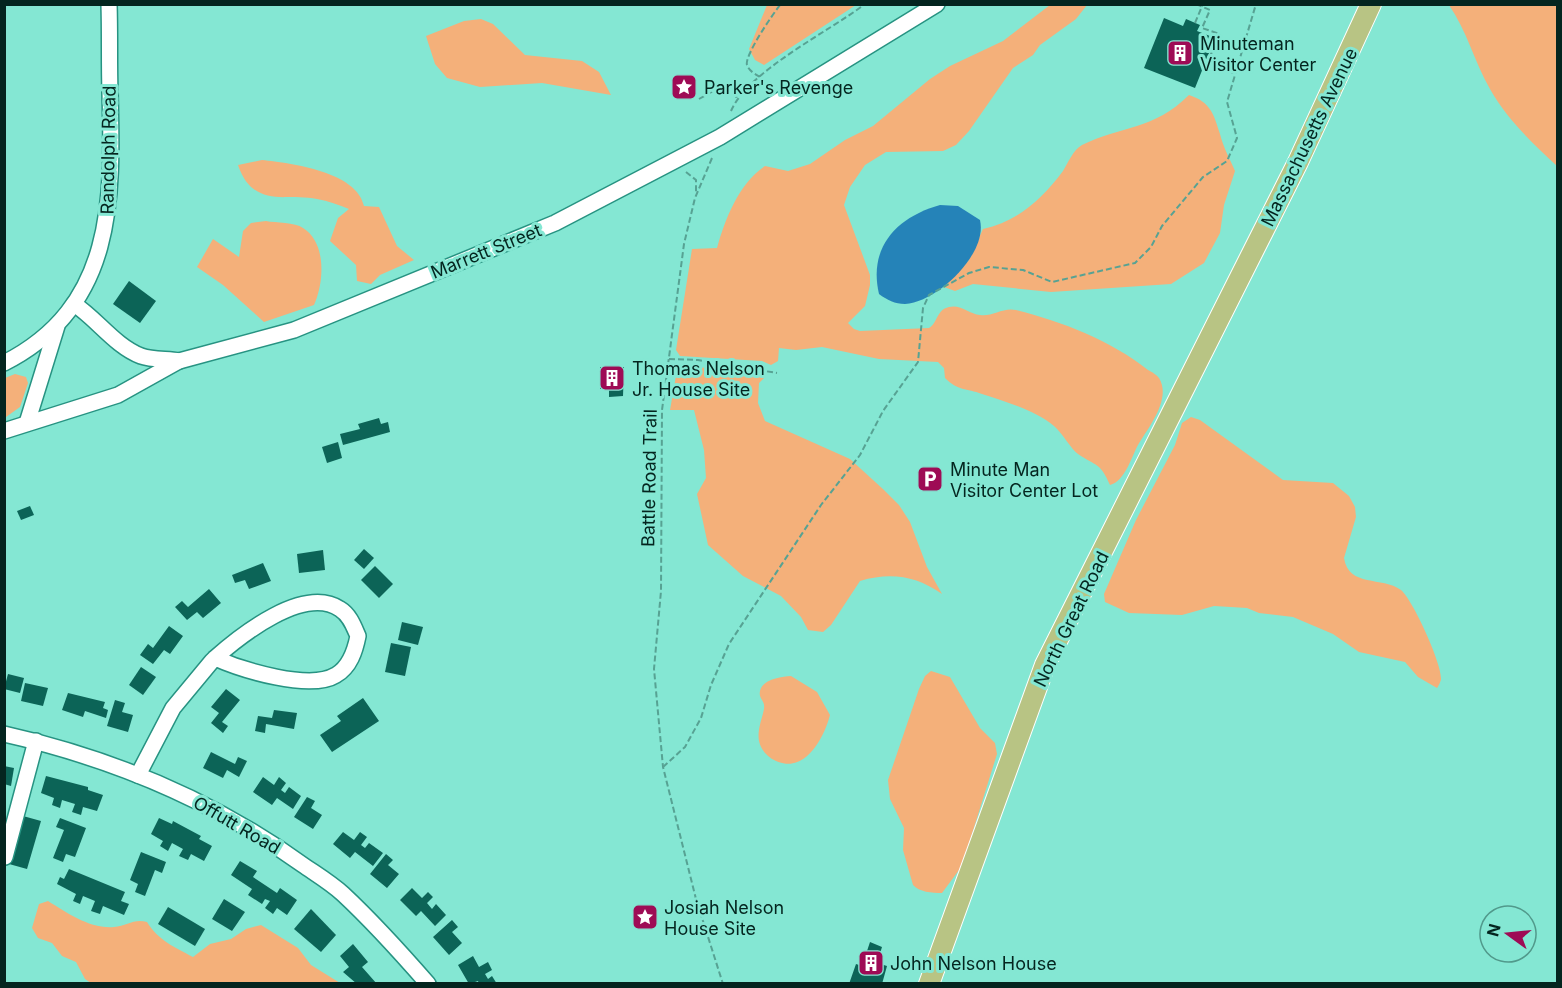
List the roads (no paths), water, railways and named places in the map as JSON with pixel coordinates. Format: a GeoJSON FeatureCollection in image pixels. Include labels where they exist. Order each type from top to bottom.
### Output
{"type":"FeatureCollection","features":[{"type":"Feature","properties":{"kind":"main road","name":"Massachusetts Avenue"},"geometry":{"type":"LineString","coordinates":[[1245,269],[1371,4]]}},
{"type":"Feature","properties":{"kind":"main road","name":"North Great Road"},"geometry":{"type":"LineString","coordinates":[[929,984],[1046,665],[1245,269]]}},
{"type":"Feature","properties":{"kind":"street","name":"Randolph Road"},"geometry":{"type":"LineString","coordinates":[[4,363],[28,351],[57,326],[86,286],[100,249],[108,214],[111,166],[109,4]]}},
{"type":"Feature","properties":{"kind":"street","name":"Marrett Street"},"geometry":{"type":"LineString","coordinates":[[4,431],[118,395],[179,361],[302,326],[555,223],[720,137],[938,4]]}},
{"type":"Feature","properties":{"kind":"street"},"geometry":{"type":"LineString","coordinates":[[74,304],[92,316],[110,336],[142,356],[179,361]]}},
{"type":"Feature","properties":{"kind":"street"},"geometry":{"type":"LineString","coordinates":[[27,423],[57,326]]}},
{"type":"Feature","properties":{"kind":"street"},"geometry":{"type":"LineString","coordinates":[[138,775],[173,708],[216,658],[243,634],[294,608],[320,603],[340,609],[351,621],[358,636],[346,667],[335,676],[318,680],[285,679],[234,667],[216,658]]}},
{"type":"Feature","properties":{"kind":"street","name":"Offutt Road"},"geometry":{"type":"LineString","coordinates":[[4,734],[36,741],[138,775],[237,823],[342,893],[428,984]]}},
{"type":"Feature","properties":{"kind":"street"},"geometry":{"type":"LineString","coordinates":[[5,857],[36,741]]}},
{"type":"Feature","properties":{"kind":"water"},"geometry":{"type":"Polygon","coordinates":[[[940,205],[958,206],[980,220],[980,233],[976,247],[968,261],[958,274],[932,295],[905,304],[885,298],[879,294],[877,277],[882,248],[889,236],[911,217],[940,205]]]}},
{"type":"Feature","properties":{"kind":"place","name":"Minuteman Visitor Center"},"geometry":{"type":"Point","coordinates":[1180,53]}},
{"type":"Feature","properties":{"kind":"place","name":"Parker's Revenge"},"geometry":{"type":"Point","coordinates":[684,87]}},
{"type":"Feature","properties":{"kind":"place","name":"Thomas Nelson Jr. House Site"},"geometry":{"type":"Point","coordinates":[612,378]}},
{"type":"Feature","properties":{"kind":"place","name":"Minute Man Visitor Center Lot"},"geometry":{"type":"Point","coordinates":[930,479]}},
{"type":"Feature","properties":{"kind":"place","name":"Josiah Nelson House Site"},"geometry":{"type":"Point","coordinates":[645,917]}},
{"type":"Feature","properties":{"kind":"place","name":"John Nelson House"},"geometry":{"type":"Point","coordinates":[871,963]}}]}
